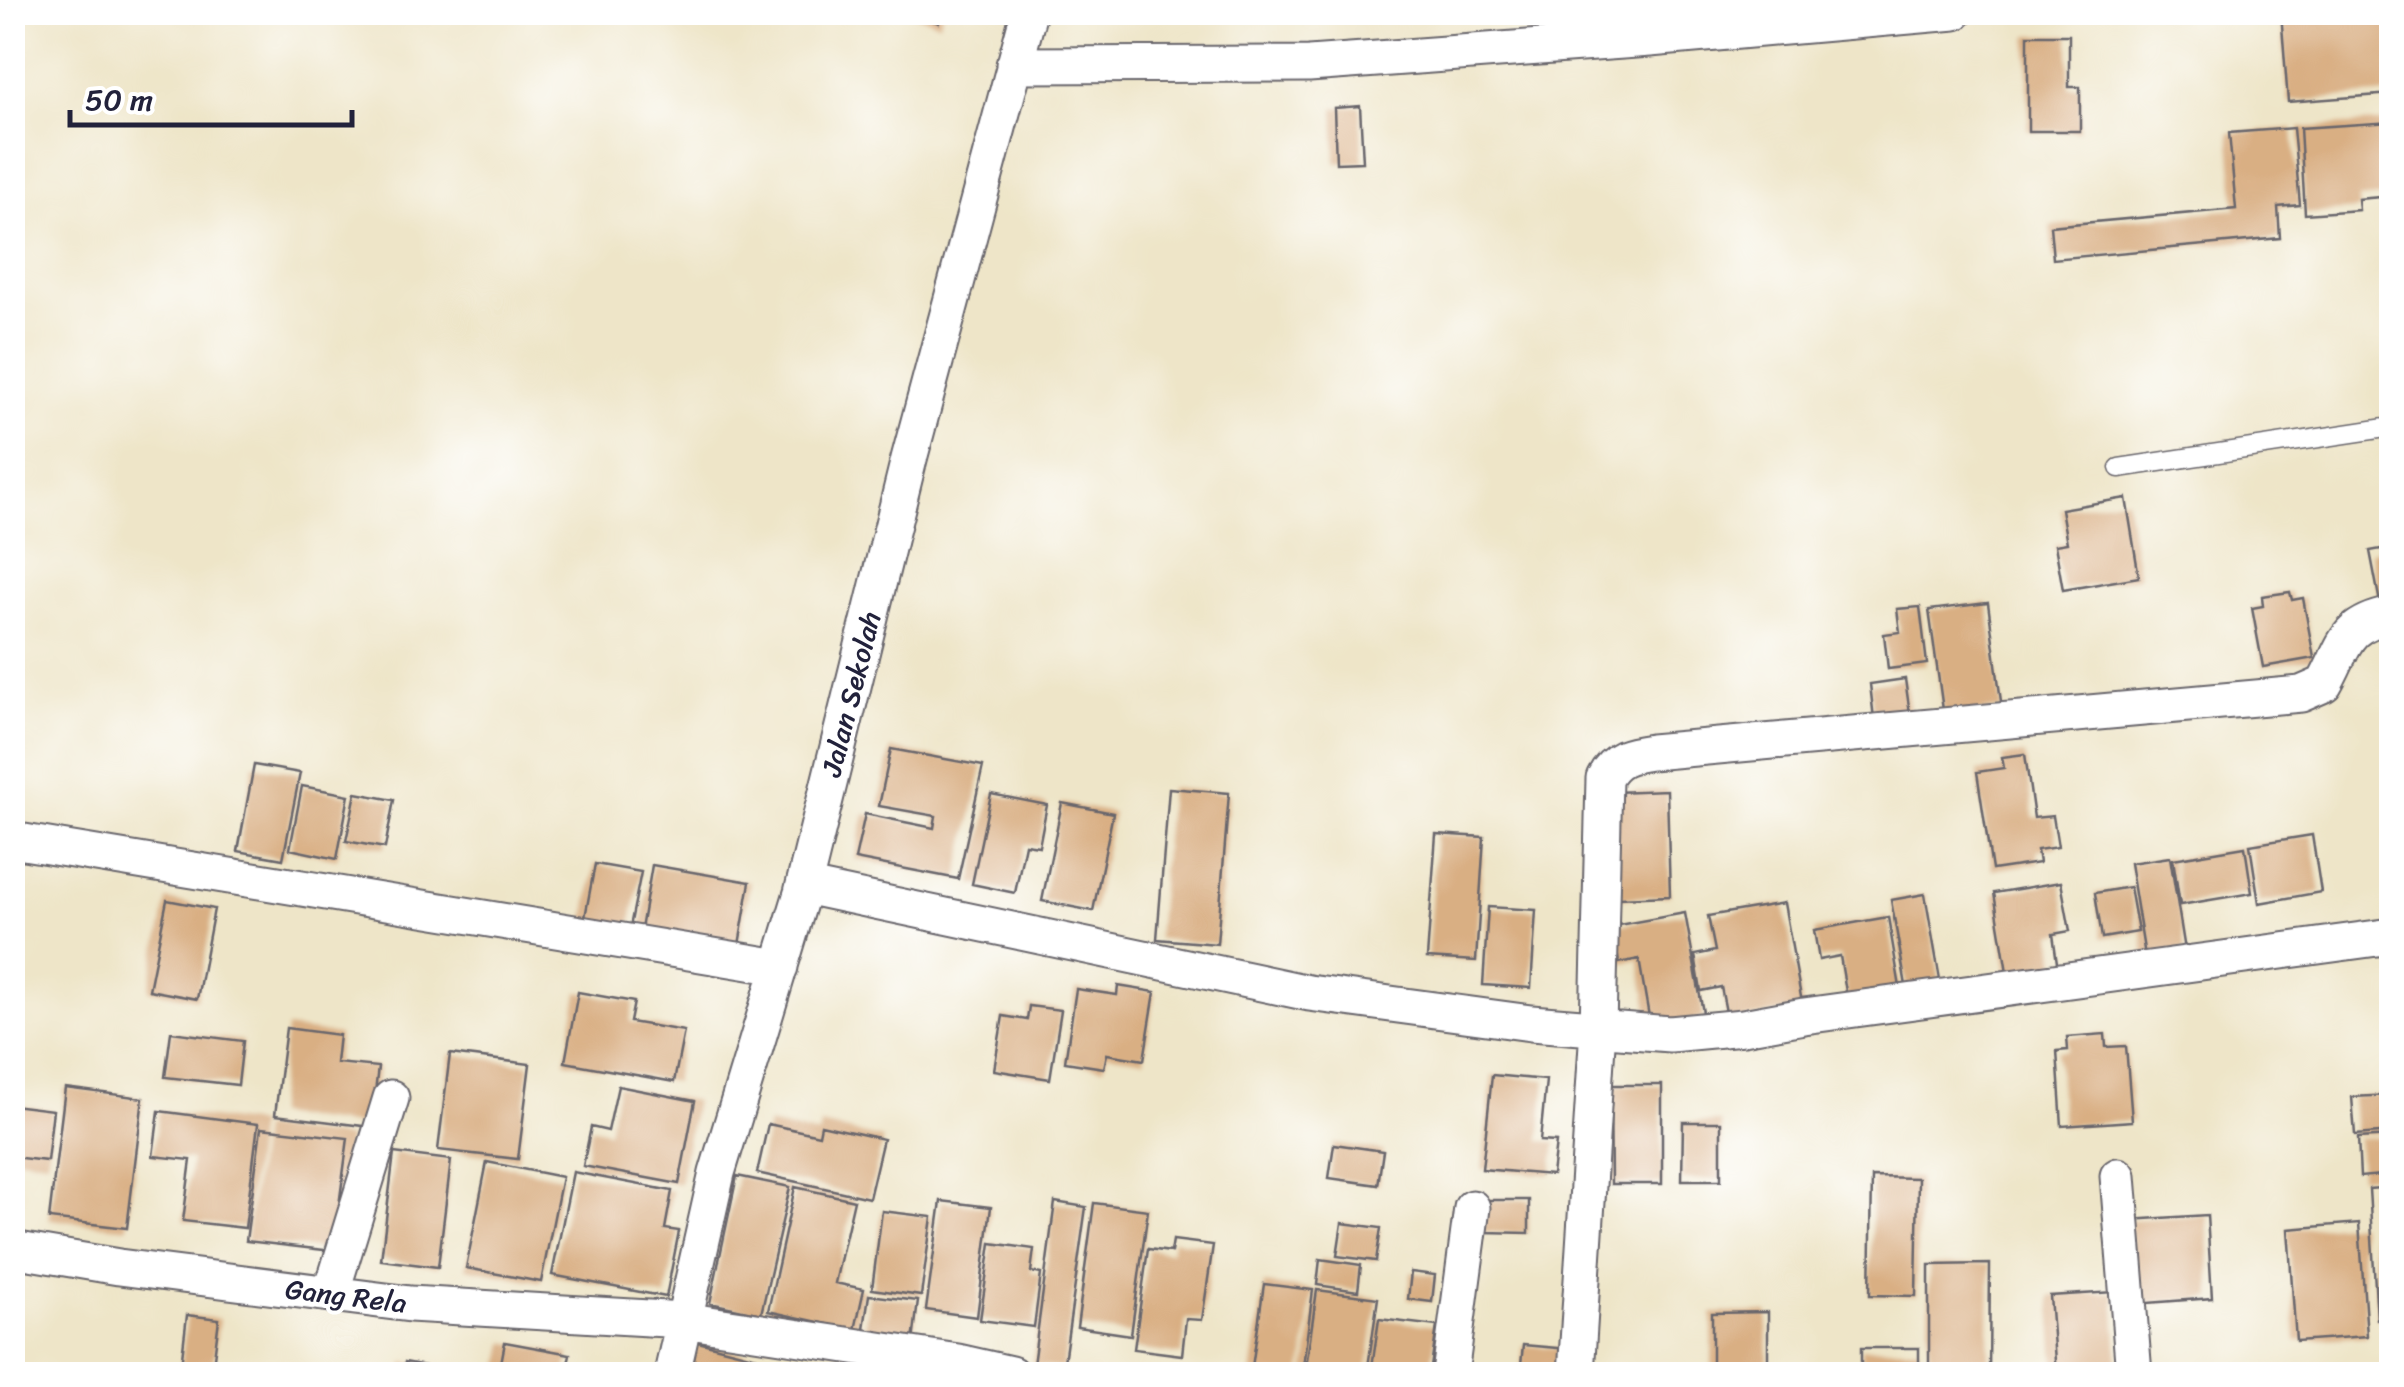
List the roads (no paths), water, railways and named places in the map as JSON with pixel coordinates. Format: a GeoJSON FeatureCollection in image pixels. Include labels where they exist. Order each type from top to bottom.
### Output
{"type":"FeatureCollection","features":[{"type":"Feature","properties":{"kind":"street","name":"Jalan Sekolah"},"geometry":{"type":"LineString","coordinates":[[672,1374],[717,1172],[804,886],[909,459],[1029,12]]}},
{"type":"Feature","properties":{"kind":"street"},"geometry":{"type":"LineString","coordinates":[[1014,65],[1309,64],[1955,12]]}},
{"type":"Feature","properties":{"kind":"street"},"geometry":{"type":"LineString","coordinates":[[1576,1374],[1598,1028],[1604,778],[1617,760],[1651,752],[2301,694],[2324,684],[2342,646],[2357,626],[2392,614]]}},
{"type":"Feature","properties":{"kind":"street"},"geometry":{"type":"LineString","coordinates":[[12,840],[780,967]]}},
{"type":"Feature","properties":{"kind":"street"},"geometry":{"type":"LineString","coordinates":[[804,886],[1309,993],[1531,1023],[1670,1034],[2392,936]]}},
{"type":"Feature","properties":{"kind":"street"},"geometry":{"type":"LineString","coordinates":[[332,1294],[391,1098]]}},
{"type":"Feature","properties":{"kind":"street"},"geometry":{"type":"LineString","coordinates":[[2118,1176],[2134,1374]]}},
{"type":"Feature","properties":{"kind":"street"},"geometry":{"type":"LineString","coordinates":[[1450,1374],[1472,1208]]}},
{"type":"Feature","properties":{"kind":"street","name":"Gang Rela"},"geometry":{"type":"LineString","coordinates":[[12,1250],[410,1304],[682,1320],[939,1359],[1011,1374]]}},
{"type":"Feature","properties":{"kind":"lane"},"geometry":{"type":"LineString","coordinates":[[2119,468],[2392,427]]}}]}
